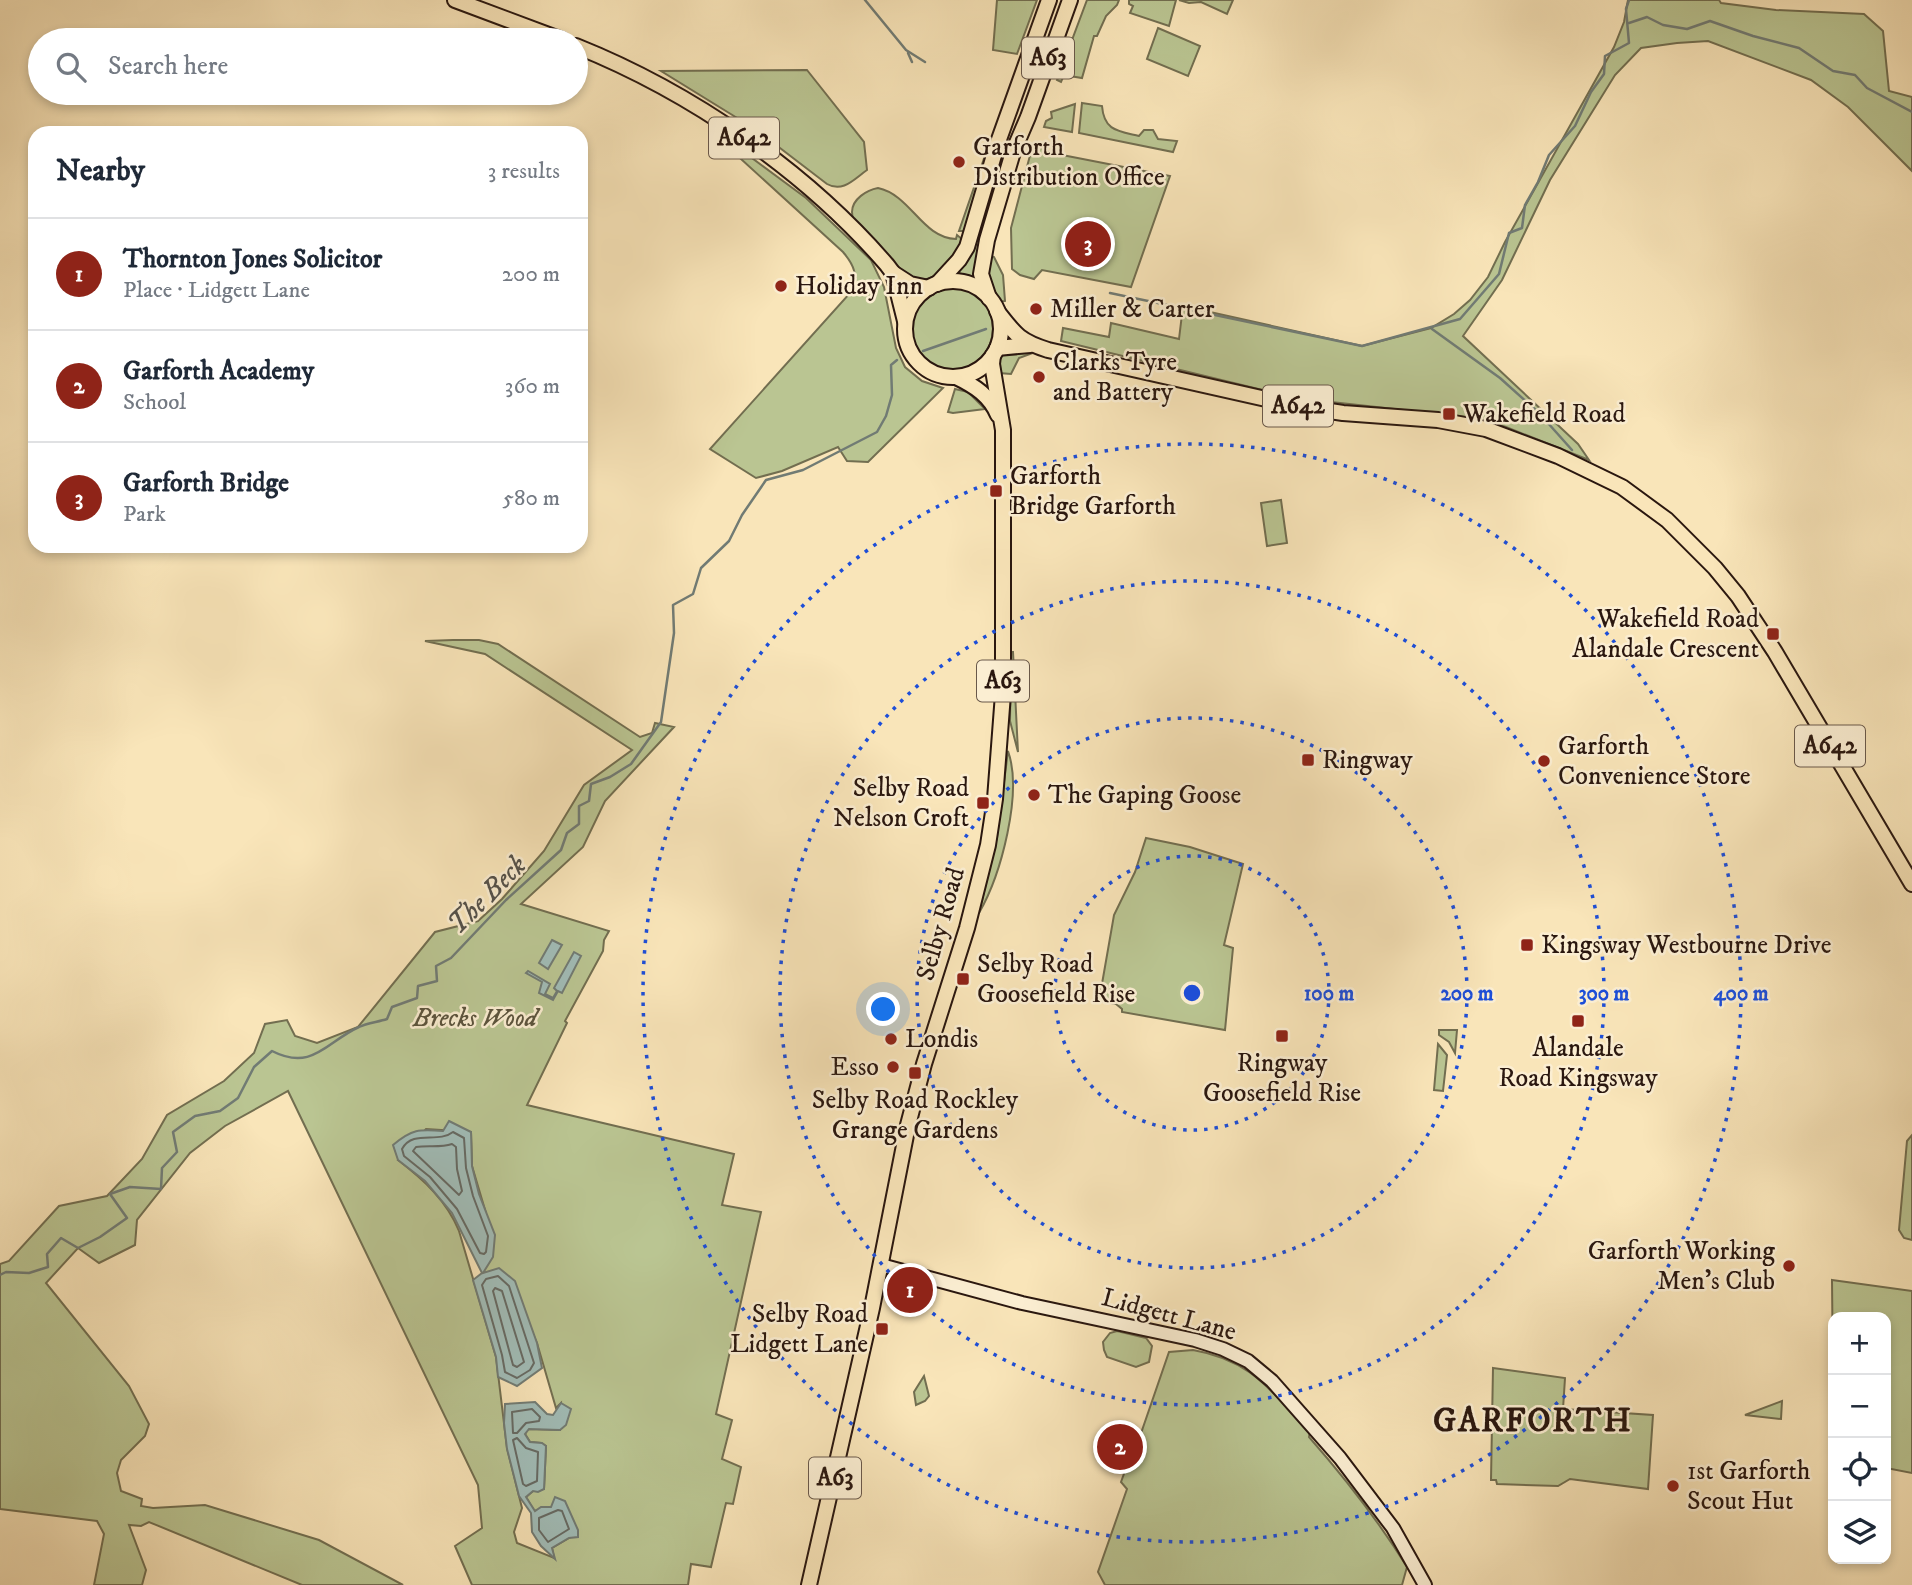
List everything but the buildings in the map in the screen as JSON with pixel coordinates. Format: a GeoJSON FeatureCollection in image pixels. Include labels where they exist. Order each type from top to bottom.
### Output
{"type":"FeatureCollection","features":[{"type":"Feature","properties":{"kind":"main road"},"geometry":{"type":"LineString","coordinates":[[454,0],[530,28]]}},
{"type":"Feature","properties":{"kind":"main road","name":"A63"},"geometry":{"type":"LineString","coordinates":[[933,286],[959,260],[967,247],[998,145],[1049,0]]}},
{"type":"Feature","properties":{"kind":"main road","name":"A63"},"geometry":{"type":"LineString","coordinates":[[993,304],[981,274],[986,240],[1013,152],[1070,0]]}},
{"type":"Feature","properties":{"kind":"main road","name":"A642"},"geometry":{"type":"LineString","coordinates":[[588,51],[636,72],[724,123],[766,153],[837,215],[876,252],[892,273],[910,284],[933,286]]}},
{"type":"Feature","properties":{"kind":"main road","name":"A642"},"geometry":{"type":"LineString","coordinates":[[892,273],[905,321]]}},
{"type":"Feature","properties":{"kind":"main road"},"geometry":{"type":"LineString","coordinates":[[951,281],[965,283],[978,289],[993,304],[1000,335],[995,352],[985,365],[972,374],[956,377],[935,374],[921,365],[911,353],[905,337],[905,321],[914,302],[933,286],[951,281]]}},
{"type":"Feature","properties":{"kind":"main road","name":"A642"},"geometry":{"type":"LineString","coordinates":[[993,304],[1015,335],[1030,345],[1297,406],[1464,424],[1516,439],[1622,487],[1657,512],[1715,568],[1738,596],[1775,652],[1912,884]]}},
{"type":"Feature","properties":{"kind":"main road","name":"A642"},"geometry":{"type":"LineString","coordinates":[[995,352],[1030,345]]}},
{"type":"Feature","properties":{"kind":"main road","name":"Selby Road"},"geometry":{"type":"LineString","coordinates":[[809,1585],[831,1498],[908,1125],[924,1064],[967,928],[988,845],[995,799],[1003,694],[1003,430],[992,364],[995,352]]}},
{"type":"Feature","properties":{"kind":"main road","name":"Selby Road"},"geometry":{"type":"LineString","coordinates":[[956,377],[973,385],[993,404],[1003,430]]}},
{"type":"Feature","properties":{"kind":"main road","name":"Lidgett Lane"},"geometry":{"type":"LineString","coordinates":[[880,1265],[1022,1303],[1195,1340],[1248,1361],[1272,1381],[1340,1458],[1393,1528],[1425,1585]]}},
{"type":"Feature","properties":{"kind":"green space"},"geometry":{"type":"Polygon","coordinates":[[[997,0],[1037,0],[1017,54],[993,50],[997,0]]]}},
{"type":"Feature","properties":{"kind":"green space"},"geometry":{"type":"Polygon","coordinates":[[[1087,0],[1119,0],[1106,16],[1097,36],[1094,36],[1082,78],[1064,75],[1061,82],[1057,80],[1087,0]]]}},
{"type":"Feature","properties":{"kind":"green space"},"geometry":{"type":"Polygon","coordinates":[[[1129,0],[1176,0],[1169,26],[1130,13],[1133,6],[1129,4],[1129,0]]]}},
{"type":"Feature","properties":{"kind":"green space"},"geometry":{"type":"Polygon","coordinates":[[[1179,0],[1233,0],[1227,14],[1201,2],[1179,0]]]}},
{"type":"Feature","properties":{"kind":"green space"},"geometry":{"type":"Polygon","coordinates":[[[1628,0],[1719,0],[1721,3],[1776,10],[1864,14],[1883,31],[1889,91],[1912,97],[1912,171],[1848,107],[1811,80],[1708,41],[1641,48],[1615,75],[1550,180],[1502,280],[1463,336],[1578,444],[1589,460],[1476,418],[1295,398],[1061,341],[1063,328],[1109,337],[1111,323],[1179,339],[1183,306],[1362,346],[1431,328],[1470,300],[1488,277],[1614,47],[1624,22],[1628,0]]]}},
{"type":"Feature","properties":{"kind":"green space"},"geometry":{"type":"Polygon","coordinates":[[[1158,28],[1200,46],[1188,76],[1147,59],[1158,28]]]}},
{"type":"Feature","properties":{"kind":"green space"},"geometry":{"type":"Polygon","coordinates":[[[807,70],[864,142],[867,170],[843,186],[827,184],[755,129],[661,71],[807,70]]]}},
{"type":"Feature","properties":{"kind":"green space"},"geometry":{"type":"Polygon","coordinates":[[[1082,103],[1102,106],[1106,121],[1119,131],[1139,136],[1144,130],[1153,130],[1158,139],[1177,141],[1173,152],[1079,133],[1082,103]]]}},
{"type":"Feature","properties":{"kind":"green space"},"geometry":{"type":"Polygon","coordinates":[[[1075,104],[1072,132],[1044,127],[1046,121],[1052,118],[1051,112],[1075,104]]]}},
{"type":"Feature","properties":{"kind":"green space"},"geometry":{"type":"Polygon","coordinates":[[[724,141],[729,141],[806,198],[871,260],[884,287],[896,348],[905,367],[922,381],[943,388],[868,462],[847,461],[838,447],[782,471],[756,478],[710,449],[851,292],[855,281],[850,261],[843,252],[730,149],[726,153],[721,146],[724,141]]]}},
{"type":"Feature","properties":{"kind":"green space"},"geometry":{"type":"Polygon","coordinates":[[[1033,144],[1052,153],[1170,176],[1131,287],[1042,270],[1034,279],[1020,275],[1012,269],[1011,228],[1033,144]]]}},
{"type":"Feature","properties":{"kind":"green space"},"geometry":{"type":"Polygon","coordinates":[[[988,147],[990,148],[966,231],[959,231],[988,147]]]}},
{"type":"Feature","properties":{"kind":"green space"},"geometry":{"type":"Polygon","coordinates":[[[878,188],[899,199],[934,232],[956,239],[957,235],[963,240],[951,261],[938,274],[923,280],[904,274],[858,227],[852,212],[857,199],[878,188]]]}},
{"type":"Feature","properties":{"kind":"green space"},"geometry":{"type":"Polygon","coordinates":[[[976,238],[981,239],[974,279],[956,272],[976,238]]]}},
{"type":"Feature","properties":{"kind":"green space"},"geometry":{"type":"Polygon","coordinates":[[[991,256],[1003,275],[1005,301],[999,302],[988,281],[991,256]]]}},
{"type":"Feature","properties":{"kind":"green space"},"geometry":{"type":"Polygon","coordinates":[[[951,286],[967,289],[981,298],[990,312],[993,328],[990,344],[981,358],[967,367],[951,370],[935,367],[921,358],[912,344],[909,328],[912,312],[921,298],[935,289],[951,286]]]}},
{"type":"Feature","properties":{"kind":"green space"},"geometry":{"type":"Polygon","coordinates":[[[1019,350],[1030,354],[1019,358],[1011,374],[999,373],[999,356],[1019,350]]]}},
{"type":"Feature","properties":{"kind":"green space"},"geometry":{"type":"Polygon","coordinates":[[[955,389],[968,392],[985,409],[948,412],[955,389]]]}},
{"type":"Feature","properties":{"kind":"green space"},"geometry":{"type":"Polygon","coordinates":[[[1281,500],[1287,543],[1267,546],[1261,503],[1281,500]]]}},
{"type":"Feature","properties":{"kind":"green space","name":"Brecks Wood"},"geometry":{"type":"Polygon","coordinates":[[[479,640],[498,644],[640,737],[652,733],[655,723],[674,727],[605,801],[583,847],[521,904],[609,931],[604,940],[603,951],[565,1021],[567,1023],[527,1105],[734,1154],[722,1205],[761,1212],[716,1414],[732,1420],[722,1459],[741,1467],[733,1504],[726,1503],[711,1567],[691,1564],[688,1585],[472,1585],[455,1546],[482,1528],[478,1485],[288,1091],[225,1126],[190,1153],[137,1220],[135,1245],[99,1263],[78,1248],[46,1283],[129,1386],[149,1424],[145,1436],[121,1460],[117,1473],[121,1491],[142,1499],[141,1506],[153,1508],[205,1505],[319,1540],[403,1585],[302,1585],[149,1522],[141,1526],[129,1525],[146,1570],[142,1585],[94,1585],[104,1534],[97,1521],[0,1509],[0,1264],[9,1261],[59,1206],[107,1196],[142,1159],[167,1115],[224,1081],[254,1053],[265,1024],[287,1020],[295,1036],[317,1043],[358,1027],[435,932],[478,921],[502,899],[544,851],[584,785],[632,750],[485,654],[425,641],[479,640]],[[426,1129],[398,1160],[434,1192],[459,1231],[496,1357],[507,1448],[522,1508],[514,1532],[517,1543],[554,1558],[552,1548],[569,1538],[551,1507],[534,1511],[526,1497],[533,1491],[544,1489],[546,1446],[530,1442],[525,1434],[528,1429],[560,1430],[561,1403],[556,1408],[537,1343],[525,1316],[482,1274],[486,1213],[472,1166],[471,1132],[426,1129]]]}},
{"type":"Feature","properties":{"kind":"green space"},"geometry":{"type":"Polygon","coordinates":[[[1013,652],[1018,752],[1010,721],[1013,652]]]}},
{"type":"Feature","properties":{"kind":"green space"},"geometry":{"type":"Polygon","coordinates":[[[1008,751],[1013,789],[1007,834],[995,878],[979,913],[997,837],[1008,751]]]}},
{"type":"Feature","properties":{"kind":"green space"},"geometry":{"type":"Polygon","coordinates":[[[1146,838],[1190,847],[1243,864],[1224,945],[1233,948],[1225,1030],[1122,1012],[1116,1004],[1099,1001],[1114,915],[1135,872],[1146,838]]]}},
{"type":"Feature","properties":{"kind":"green space"},"geometry":{"type":"Polygon","coordinates":[[[1439,1030],[1457,1030],[1455,1053],[1449,1042],[1439,1035],[1439,1030]]]}},
{"type":"Feature","properties":{"kind":"green space"},"geometry":{"type":"Polygon","coordinates":[[[1438,1044],[1447,1055],[1443,1091],[1434,1090],[1438,1044]]]}},
{"type":"Feature","properties":{"kind":"green space"},"geometry":{"type":"Polygon","coordinates":[[[1912,1135],[1912,1240],[1904,1238],[1899,1230],[1907,1141],[1912,1135]]]}},
{"type":"Feature","properties":{"kind":"green space"},"geometry":{"type":"Polygon","coordinates":[[[1832,1280],[1912,1291],[1912,1473],[1891,1469],[1891,1312],[1832,1312],[1832,1280]]]}},
{"type":"Feature","properties":{"kind":"green space"},"geometry":{"type":"Polygon","coordinates":[[[1117,1331],[1146,1338],[1152,1346],[1149,1362],[1136,1367],[1107,1357],[1103,1342],[1110,1333],[1117,1331]]]}},
{"type":"Feature","properties":{"kind":"green space"},"geometry":{"type":"Polygon","coordinates":[[[1193,1350],[1231,1361],[1246,1370],[1310,1431],[1309,1437],[1361,1500],[1407,1567],[1402,1585],[1105,1585],[1098,1572],[1127,1489],[1121,1482],[1125,1471],[1128,1471],[1169,1352],[1193,1350]]]}},
{"type":"Feature","properties":{"kind":"green space"},"geometry":{"type":"Polygon","coordinates":[[[1493,1368],[1565,1378],[1563,1409],[1653,1415],[1648,1489],[1570,1479],[1558,1486],[1497,1484],[1496,1480],[1491,1480],[1493,1368]]]}},
{"type":"Feature","properties":{"kind":"green space"},"geometry":{"type":"Polygon","coordinates":[[[924,1376],[929,1396],[916,1405],[914,1392],[924,1376]]]}},
{"type":"Feature","properties":{"kind":"green space"},"geometry":{"type":"Polygon","coordinates":[[[1782,1401],[1781,1419],[1745,1415],[1782,1401]]]}},
{"type":"Feature","properties":{"kind":"water"},"geometry":{"type":"Polygon","coordinates":[[[552,940],[562,945],[548,969],[539,963],[552,940]]]}},
{"type":"Feature","properties":{"kind":"water"},"geometry":{"type":"Polygon","coordinates":[[[574,952],[581,956],[562,993],[558,991],[553,1000],[539,993],[542,982],[526,973],[528,971],[550,984],[545,994],[553,998],[557,991],[554,988],[574,952]]]}},
{"type":"Feature","properties":{"kind":"water"},"geometry":{"type":"Polygon","coordinates":[[[449,1121],[471,1132],[472,1166],[479,1194],[495,1235],[493,1257],[483,1273],[499,1268],[515,1281],[537,1343],[542,1368],[517,1386],[498,1377],[496,1357],[473,1280],[482,1273],[452,1213],[425,1181],[398,1160],[393,1145],[416,1131],[443,1131],[449,1121]]]}},
{"type":"Feature","properties":{"kind":"water"},"geometry":{"type":"Polygon","coordinates":[[[535,1402],[547,1414],[553,1415],[561,1403],[571,1409],[566,1425],[560,1430],[529,1429],[525,1434],[530,1442],[546,1446],[544,1489],[533,1491],[526,1497],[535,1511],[541,1507],[551,1507],[555,1497],[565,1501],[578,1530],[578,1537],[569,1538],[552,1548],[555,1559],[541,1546],[532,1532],[531,1513],[519,1496],[507,1449],[505,1404],[535,1402]]]}},
{"type":"Feature","properties":{"kind":"waterway"},"geometry":{"type":"LineString","coordinates":[[865,0],[906,50],[925,62]]}},
{"type":"Feature","properties":{"kind":"waterway"},"geometry":{"type":"LineString","coordinates":[[1110,293],[1362,346],[1460,319],[1499,274],[1509,233],[1522,228],[1525,205],[1549,155],[1575,126],[1591,92],[1604,74],[1605,56],[1629,43],[1626,9],[1629,0]]}},
{"type":"Feature","properties":{"kind":"waterway"},"geometry":{"type":"LineString","coordinates":[[1629,23],[1647,17],[1663,25],[1687,29],[1710,21],[1799,48],[1833,71],[1855,75],[1867,88],[1912,112]]}},
{"type":"Feature","properties":{"kind":"waterway"},"geometry":{"type":"LineString","coordinates":[[908,53],[912,62]]}},
{"type":"Feature","properties":{"kind":"waterway"},"geometry":{"type":"LineString","coordinates":[[923,351],[986,329]]}},
{"type":"Feature","properties":{"kind":"waterway"},"geometry":{"type":"LineString","coordinates":[[1432,329],[1500,378],[1539,413],[1572,450]]}},
{"type":"Feature","properties":{"kind":"waterway","name":"The Beck"},"geometry":{"type":"LineString","coordinates":[[0,1275],[6,1272],[29,1273],[48,1267],[47,1254],[61,1238],[78,1248],[100,1237],[127,1218],[110,1194],[130,1187],[161,1189],[162,1168],[177,1152],[173,1132],[195,1116],[220,1111],[238,1098],[254,1067],[272,1051],[286,1057],[298,1058],[319,1052],[365,1024],[387,1019],[392,1007],[417,998],[418,986],[437,981],[436,966],[451,958],[506,900],[561,850],[567,833],[579,824],[579,806],[589,801],[591,784],[610,777],[631,764],[661,722],[674,633],[673,605],[693,594],[701,568],[729,541],[742,515],[766,480],[803,470],[877,432],[886,416],[892,395],[891,365],[897,360]]}},
{"type":"Feature","properties":{"kind":"place","name":"Garforth Distribution Office"},"geometry":{"type":"Point","coordinates":[959,162]}},
{"type":"Feature","properties":{"kind":"place","name":"Garforth Bridge"},"geometry":{"type":"Point","coordinates":[1088,244]}},
{"type":"Feature","properties":{"kind":"place","name":"Holiday Inn"},"geometry":{"type":"Point","coordinates":[781,286]}},
{"type":"Feature","properties":{"kind":"place","name":"Miller & Carter"},"geometry":{"type":"Point","coordinates":[1036,309]}},
{"type":"Feature","properties":{"kind":"place","name":"Clarks Tyre and Battery"},"geometry":{"type":"Point","coordinates":[1039,377]}},
{"type":"Feature","properties":{"kind":"place","name":"Wakefield Road"},"geometry":{"type":"Point","coordinates":[1449,414]}},
{"type":"Feature","properties":{"kind":"place","name":"Garforth Bridge Garforth"},"geometry":{"type":"Point","coordinates":[996,491]}},
{"type":"Feature","properties":{"kind":"place","name":"Wakefield Road Alandale Crescent"},"geometry":{"type":"Point","coordinates":[1773,634]}},
{"type":"Feature","properties":{"kind":"place","name":"Ringway"},"geometry":{"type":"Point","coordinates":[1308,760]}},
{"type":"Feature","properties":{"kind":"place","name":"Garforth Convenience Store"},"geometry":{"type":"Point","coordinates":[1544,761]}},
{"type":"Feature","properties":{"kind":"place","name":"The Gaping Goose"},"geometry":{"type":"Point","coordinates":[1034,795]}},
{"type":"Feature","properties":{"kind":"place","name":"Selby Road Nelson Croft"},"geometry":{"type":"Point","coordinates":[983,803]}},
{"type":"Feature","properties":{"kind":"place","name":"Kingsway Westbourne Drive"},"geometry":{"type":"Point","coordinates":[1527,945]}},
{"type":"Feature","properties":{"kind":"place","name":"Selby Road Goosefield Rise"},"geometry":{"type":"Point","coordinates":[963,979]}},
{"type":"Feature","properties":{"kind":"place","name":"Alandale Road Kingsway"},"geometry":{"type":"Point","coordinates":[1578,1021]}},
{"type":"Feature","properties":{"kind":"place","name":"Ringway Goosefield Rise"},"geometry":{"type":"Point","coordinates":[1282,1036]}},
{"type":"Feature","properties":{"kind":"place","name":"Londis"},"geometry":{"type":"Point","coordinates":[891,1039]}},
{"type":"Feature","properties":{"kind":"place","name":"Esso"},"geometry":{"type":"Point","coordinates":[893,1067]}},
{"type":"Feature","properties":{"kind":"place","name":"Selby Road Rockley Grange Gardens"},"geometry":{"type":"Point","coordinates":[915,1073]}},
{"type":"Feature","properties":{"kind":"place","name":"Garforth Working Men's Club"},"geometry":{"type":"Point","coordinates":[1789,1266]}},
{"type":"Feature","properties":{"kind":"place","name":"Thornton Jones Solicitor"},"geometry":{"type":"Point","coordinates":[910,1290]}},
{"type":"Feature","properties":{"kind":"place","name":"Selby Road Lidgett Lane"},"geometry":{"type":"Point","coordinates":[882,1329]}},
{"type":"Feature","properties":{"kind":"place","name":"Garforth Academy"},"geometry":{"type":"Point","coordinates":[1120,1447]}},
{"type":"Feature","properties":{"kind":"place","name":"1st Garforth Scout Hut"},"geometry":{"type":"Point","coordinates":[1673,1486]}},
{"type":"Feature","properties":{"kind":"district","name":"GARFORTH"},"geometry":{"type":"Point","coordinates":[1533,1421]}}]}
